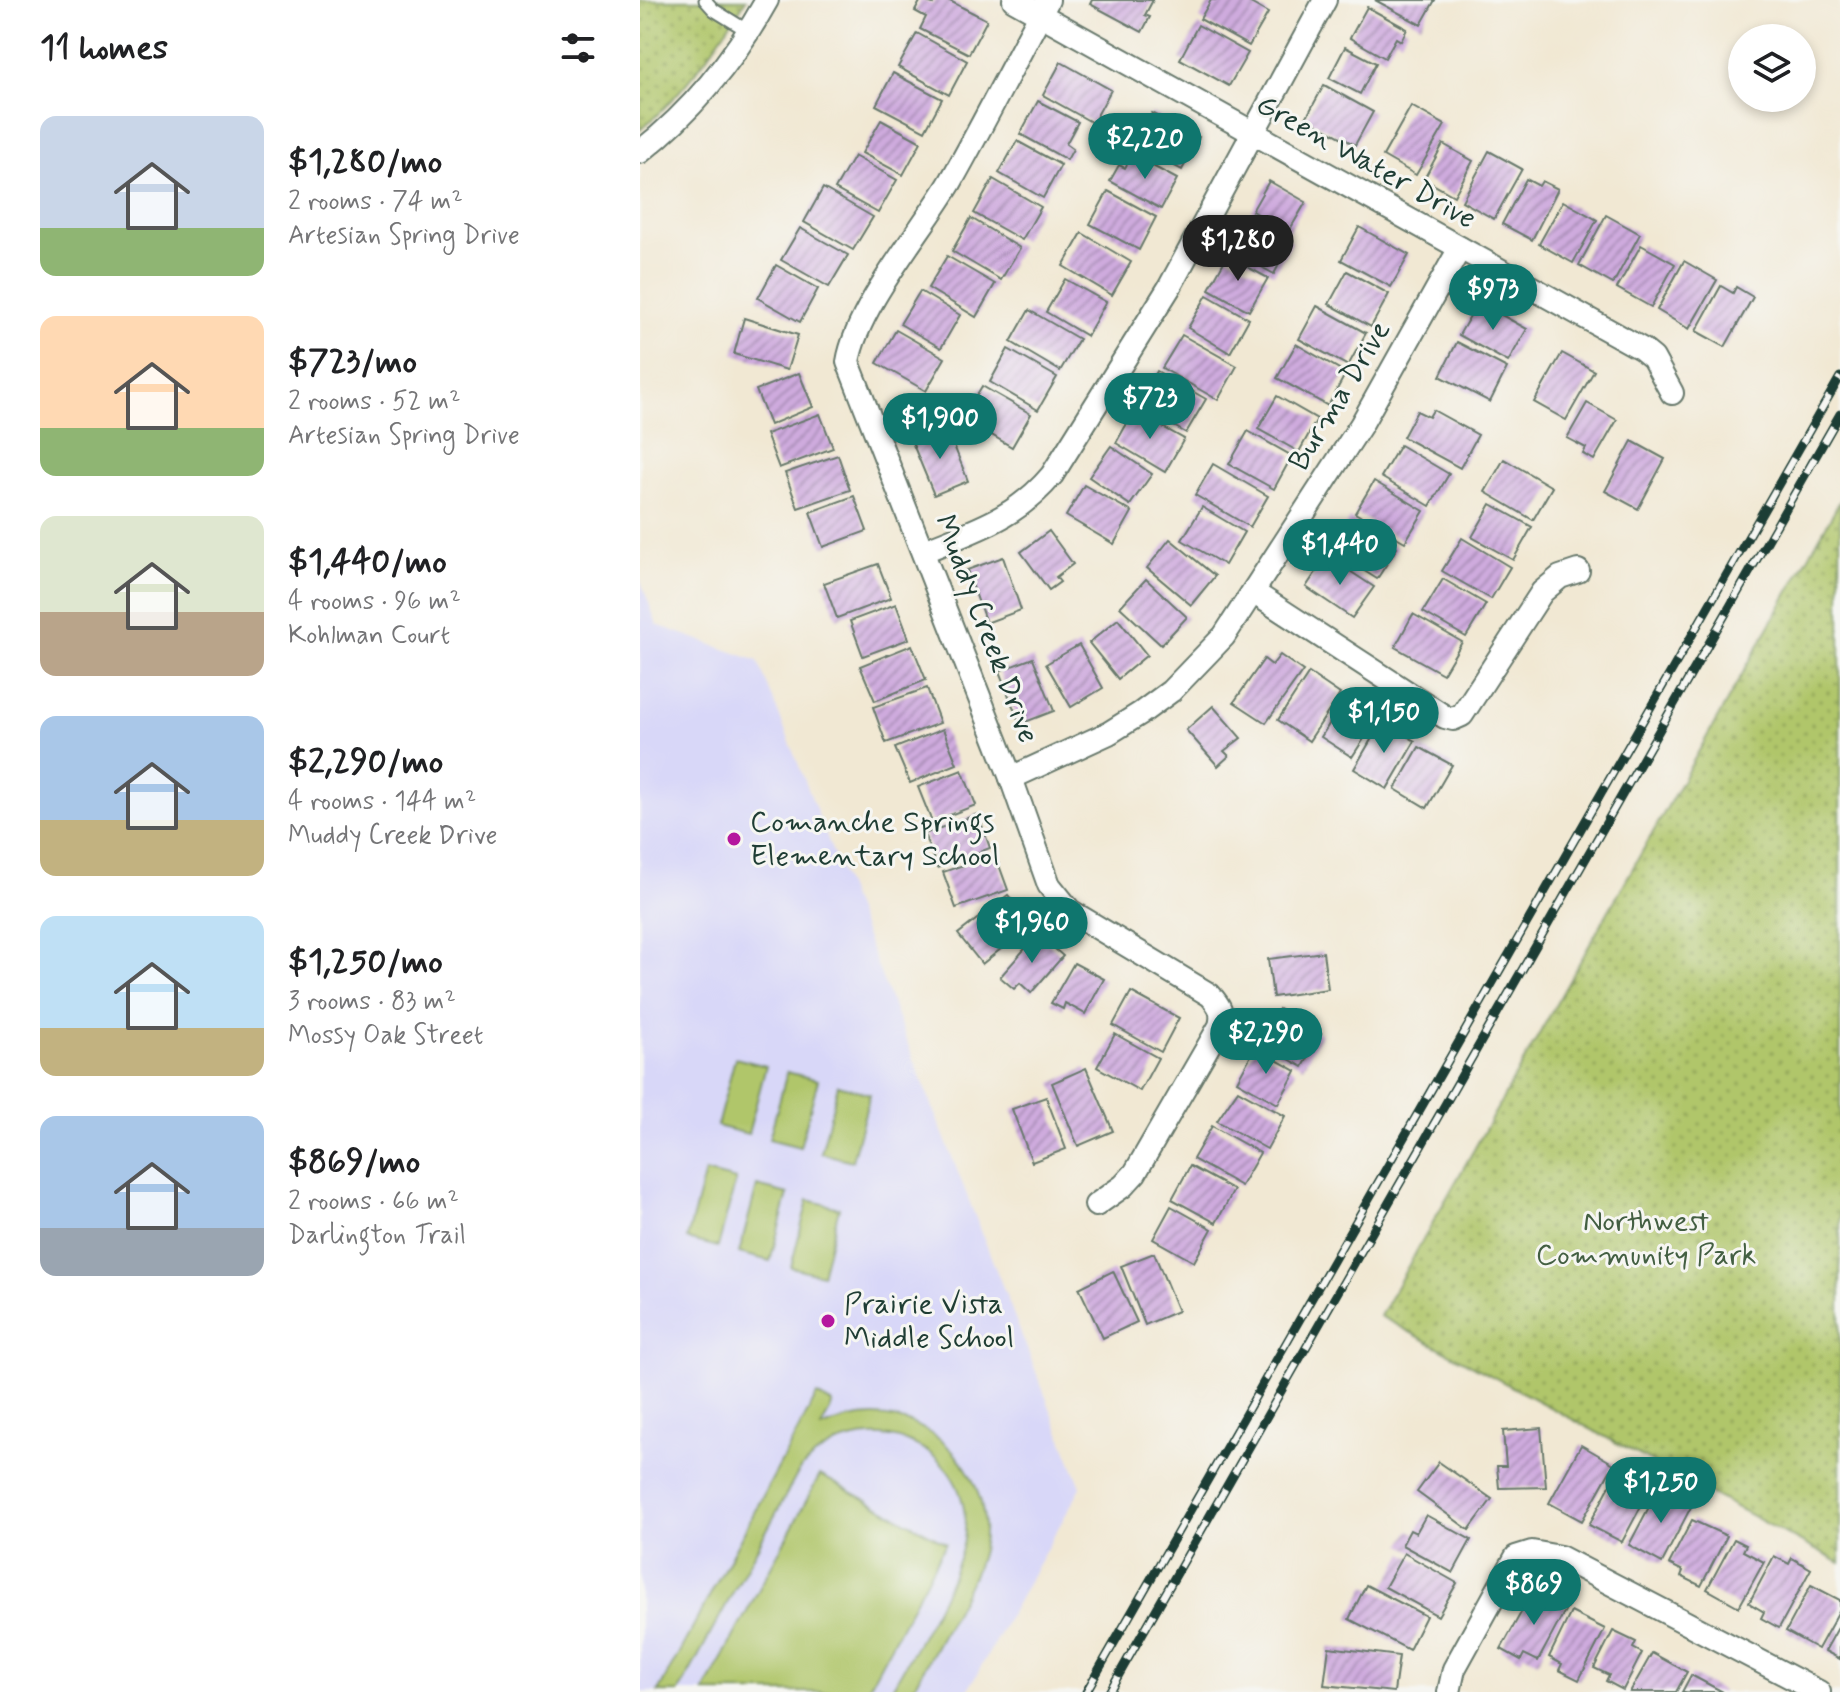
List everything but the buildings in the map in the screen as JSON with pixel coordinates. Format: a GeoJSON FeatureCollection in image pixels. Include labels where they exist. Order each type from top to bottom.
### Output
{"type":"FeatureCollection","features":[{"type":"Feature","properties":{"kind":"street"},"geometry":{"type":"LineString","coordinates":[[640,152],[691,105],[748,31],[767,0]]}},
{"type":"Feature","properties":{"kind":"street","name":"Green Water Drive"},"geometry":{"type":"LineString","coordinates":[[1014,0],[1044,7],[1252,135],[1642,349],[1653,358],[1672,393]]}},
{"type":"Feature","properties":{"kind":"street"},"geometry":{"type":"LineString","coordinates":[[924,551],[1005,517],[1040,490],[1052,475],[1152,318],[1325,0]]}},
{"type":"Feature","properties":{"kind":"street","name":"Muddy Creek Drive"},"geometry":{"type":"LineString","coordinates":[[1044,7],[949,184],[868,310],[851,347],[848,362],[924,551],[1049,885],[1064,905],[1087,922],[1210,995],[1223,1016],[1135,1173],[1123,1186],[1096,1205]]}},
{"type":"Feature","properties":{"kind":"street","name":"Burma Drive"},"geometry":{"type":"LineString","coordinates":[[1011,778],[1109,733],[1171,691],[1224,636],[1367,416],[1460,248]]}},
{"type":"Feature","properties":{"kind":"street"},"geometry":{"type":"LineString","coordinates":[[1253,592],[1445,717],[1453,719],[1462,715],[1542,592],[1560,577],[1578,571]]}},
{"type":"Feature","properties":{"kind":"street"},"geometry":{"type":"LineString","coordinates":[[1449,1692],[1454,1669],[1516,1557],[1532,1552],[1560,1557],[1819,1692]]}},
{"type":"Feature","properties":{"kind":"lane"},"geometry":{"type":"LineString","coordinates":[[705,0],[714,10],[748,31]]}},
{"type":"Feature","properties":{"kind":"shaded area","name":"Prairie Vista Middle School"},"geometry":{"type":"Polygon","coordinates":[[[640,579],[657,625],[758,661],[1081,1487],[967,1692],[640,1692],[640,579]]]}},
{"type":"Feature","properties":{"kind":"green space"},"geometry":{"type":"Polygon","coordinates":[[[640,0],[746,0],[685,85],[640,130],[640,0]]]}},
{"type":"Feature","properties":{"kind":"green space","name":"Northwest Community Park"},"geometry":{"type":"Polygon","coordinates":[[[1840,501],[1840,1563],[1380,1316],[1840,501]]]}},
{"type":"Feature","properties":{"kind":"green space"},"geometry":{"type":"Polygon","coordinates":[[[735,1058],[766,1066],[748,1134],[717,1126],[735,1058]]]}},
{"type":"Feature","properties":{"kind":"green space"},"geometry":{"type":"Polygon","coordinates":[[[787,1072],[818,1080],[800,1147],[769,1139],[787,1072]]]}},
{"type":"Feature","properties":{"kind":"green space"},"geometry":{"type":"Polygon","coordinates":[[[838,1085],[870,1094],[852,1161],[821,1153],[838,1085]]]}},
{"type":"Feature","properties":{"kind":"green space"},"geometry":{"type":"Polygon","coordinates":[[[705,1172],[736,1180],[718,1247],[687,1239],[705,1172]]]}},
{"type":"Feature","properties":{"kind":"green space"},"geometry":{"type":"Polygon","coordinates":[[[757,1186],[788,1194],[770,1261],[739,1253],[757,1186]]]}},
{"type":"Feature","properties":{"kind":"green space"},"geometry":{"type":"Polygon","coordinates":[[[808,1200],[839,1208],[822,1275],[791,1267],[808,1200]]]}},
{"type":"Feature","properties":{"kind":"green space"},"geometry":{"type":"Polygon","coordinates":[[[817,1395],[833,1404],[821,1428],[861,1417],[899,1419],[922,1428],[942,1441],[959,1458],[972,1478],[981,1501],[984,1525],[982,1550],[955,1611],[911,1692],[890,1692],[935,1612],[955,1568],[965,1531],[962,1499],[949,1473],[930,1453],[906,1441],[878,1436],[850,1439],[823,1451],[799,1471],[679,1692],[658,1692],[817,1395]]]}},
{"type":"Feature","properties":{"kind":"green space"},"geometry":{"type":"Polygon","coordinates":[[[820,1475],[946,1543],[866,1692],[704,1692],[820,1475]]]}},
{"type":"Feature","properties":{"kind":"railway"},"geometry":{"type":"LineString","coordinates":[[1086,1692],[1840,377]]}},
{"type":"Feature","properties":{"kind":"railway"},"geometry":{"type":"LineString","coordinates":[[1109,1692],[1840,414]]}},
{"type":"Feature","properties":{"kind":"place","name":"Comanche Springs Elementary School"},"geometry":{"type":"Point","coordinates":[734,839]}},
{"type":"Feature","properties":{"kind":"place","name":"Prairie Vista Middle School"},"geometry":{"type":"Point","coordinates":[828,1321]}}]}
